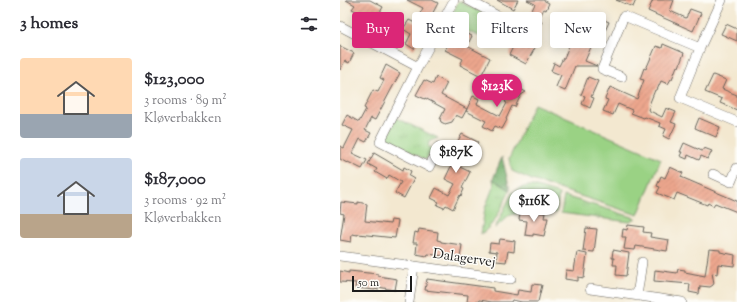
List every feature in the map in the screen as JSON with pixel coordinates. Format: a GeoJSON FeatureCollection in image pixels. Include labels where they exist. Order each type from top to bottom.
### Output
{"type":"FeatureCollection","features":[{"type":"Feature","properties":{"kind":"street"},"geometry":{"type":"LineString","coordinates":[[439,147],[429,167],[380,142],[454,0]]}},
{"type":"Feature","properties":{"kind":"street"},"geometry":{"type":"LineString","coordinates":[[468,0],[490,12]]}},
{"type":"Feature","properties":{"kind":"street"},"geometry":{"type":"LineString","coordinates":[[722,0],[700,48],[680,98],[737,122]]}},
{"type":"Feature","properties":{"kind":"street"},"geometry":{"type":"LineString","coordinates":[[622,77],[602,69],[624,16],[700,48]]}},
{"type":"Feature","properties":{"kind":"street"},"geometry":{"type":"LineString","coordinates":[[340,26],[418,67]]}},
{"type":"Feature","properties":{"kind":"street"},"geometry":{"type":"LineString","coordinates":[[713,174],[731,182],[737,168]]}},
{"type":"Feature","properties":{"kind":"street","name":"Dalagervej"},"geometry":{"type":"LineString","coordinates":[[340,256],[510,279]]}},
{"type":"Feature","properties":{"kind":"street"},"geometry":{"type":"LineString","coordinates":[[637,296],[642,262]]}},
{"type":"Feature","properties":{"kind":"street","name":"Dalagervej"},"geometry":{"type":"LineString","coordinates":[[409,302],[414,266]]}},
{"type":"Feature","properties":{"kind":"street"},"geometry":{"type":"LineString","coordinates":[[590,289],[677,302]]}},
{"type":"Feature","properties":{"kind":"green space"},"geometry":{"type":"Polygon","coordinates":[[[459,1],[480,12],[477,12],[477,35],[469,32],[469,12],[453,12],[459,1]]]}},
{"type":"Feature","properties":{"kind":"green space"},"geometry":{"type":"Polygon","coordinates":[[[534,104],[661,159],[638,215],[532,180],[512,171],[509,159],[534,104]]]}},
{"type":"Feature","properties":{"kind":"green space"},"geometry":{"type":"Polygon","coordinates":[[[396,118],[438,138],[430,141],[428,145],[432,150],[426,160],[386,139],[396,118]]]}},
{"type":"Feature","properties":{"kind":"green space"},"geometry":{"type":"Polygon","coordinates":[[[502,157],[510,190],[493,179],[502,157]]]}},
{"type":"Feature","properties":{"kind":"green space"},"geometry":{"type":"Polygon","coordinates":[[[493,179],[510,190],[495,220],[481,234],[485,208],[494,185],[493,179]]]}},
{"type":"Feature","properties":{"kind":"green space"},"geometry":{"type":"Polygon","coordinates":[[[527,186],[533,186],[559,194],[556,213],[531,209],[508,216],[495,228],[512,193],[527,186]]]}},
{"type":"Feature","properties":{"kind":"green space"},"geometry":{"type":"Polygon","coordinates":[[[564,196],[636,218],[629,222],[561,213],[564,196]]]}},
{"type":"Feature","properties":{"kind":"building"},"geometry":{"type":"Polygon","coordinates":[[[346,0],[370,0],[383,7],[380,12],[358,12],[352,9],[355,5],[346,0]]]}},
{"type":"Feature","properties":{"kind":"building"},"geometry":{"type":"Polygon","coordinates":[[[407,0],[432,0],[438,3],[433,12],[421,12],[423,8],[407,0]]]}},
{"type":"Feature","properties":{"kind":"building"},"geometry":{"type":"Polygon","coordinates":[[[497,0],[518,0],[513,9],[497,0]]]}},
{"type":"Feature","properties":{"kind":"building"},"geometry":{"type":"Polygon","coordinates":[[[527,0],[543,0],[549,3],[546,10],[544,9],[542,13],[531,12],[535,4],[527,0]]]}},
{"type":"Feature","properties":{"kind":"building"},"geometry":{"type":"Polygon","coordinates":[[[616,0],[636,0],[633,7],[616,0]]]}},
{"type":"Feature","properties":{"kind":"building"},"geometry":{"type":"Polygon","coordinates":[[[653,0],[674,0],[670,11],[686,18],[690,9],[701,13],[693,31],[648,11],[653,0]]]}},
{"type":"Feature","properties":{"kind":"building"},"geometry":{"type":"Polygon","coordinates":[[[409,20],[412,22],[412,48],[406,44],[411,34],[404,30],[409,20]]]}},
{"type":"Feature","properties":{"kind":"building"},"geometry":{"type":"Polygon","coordinates":[[[606,21],[609,22],[606,29],[606,21]]]}},
{"type":"Feature","properties":{"kind":"building"},"geometry":{"type":"Polygon","coordinates":[[[726,24],[737,29],[737,41],[721,34],[726,24]]]}},
{"type":"Feature","properties":{"kind":"building"},"geometry":{"type":"Polygon","coordinates":[[[469,35],[472,36],[469,42],[469,35]]]}},
{"type":"Feature","properties":{"kind":"building"},"geometry":{"type":"Polygon","coordinates":[[[663,44],[684,53],[679,67],[677,66],[672,79],[668,84],[661,81],[657,90],[655,90],[648,110],[662,117],[666,108],[676,112],[671,122],[676,124],[669,139],[663,136],[666,129],[659,126],[660,123],[631,113],[632,110],[618,104],[613,115],[603,111],[608,100],[605,99],[610,87],[637,99],[644,80],[640,79],[644,68],[646,69],[656,46],[662,48],[663,44]]]}},
{"type":"Feature","properties":{"kind":"building"},"geometry":{"type":"Polygon","coordinates":[[[340,46],[354,53],[349,63],[345,61],[340,70],[340,46]]]}},
{"type":"Feature","properties":{"kind":"building"},"geometry":{"type":"Polygon","coordinates":[[[469,47],[490,58],[481,76],[460,65],[463,59],[445,50],[446,48],[469,47]]]}},
{"type":"Feature","properties":{"kind":"building"},"geometry":{"type":"Polygon","coordinates":[[[512,48],[535,48],[526,64],[509,55],[512,48]]]}},
{"type":"Feature","properties":{"kind":"building"},"geometry":{"type":"Polygon","coordinates":[[[568,48],[591,48],[585,61],[597,66],[575,66],[565,91],[556,87],[561,75],[551,71],[554,63],[559,66],[568,48]]]}},
{"type":"Feature","properties":{"kind":"building"},"geometry":{"type":"Polygon","coordinates":[[[386,65],[400,73],[375,120],[371,118],[365,130],[371,133],[366,142],[360,139],[352,153],[367,160],[362,169],[340,159],[340,146],[344,148],[353,130],[342,125],[347,115],[359,122],[366,109],[364,108],[373,90],[378,92],[384,80],[380,78],[386,65]]]}},
{"type":"Feature","properties":{"kind":"building"},"geometry":{"type":"Polygon","coordinates":[[[713,75],[726,80],[722,89],[737,95],[737,110],[720,103],[722,99],[705,92],[713,75]]]}},
{"type":"Feature","properties":{"kind":"building"},"geometry":{"type":"Polygon","coordinates":[[[436,77],[447,83],[441,95],[467,109],[462,118],[456,115],[452,122],[445,124],[441,122],[440,119],[445,109],[425,98],[416,95],[424,80],[433,84],[436,77]]]}},
{"type":"Feature","properties":{"kind":"building"},"geometry":{"type":"Polygon","coordinates":[[[588,77],[598,81],[591,97],[594,98],[590,108],[582,104],[585,96],[581,95],[588,77]]]}},
{"type":"Feature","properties":{"kind":"building"},"geometry":{"type":"Polygon","coordinates":[[[505,81],[526,92],[521,95],[515,107],[512,106],[502,129],[495,126],[492,131],[483,126],[486,121],[466,111],[473,96],[479,99],[477,104],[500,116],[507,103],[505,102],[508,97],[500,93],[505,81]]]}},
{"type":"Feature","properties":{"kind":"building"},"geometry":{"type":"Polygon","coordinates":[[[699,118],[720,127],[716,137],[695,128],[699,118]]]}},
{"type":"Feature","properties":{"kind":"building"},"geometry":{"type":"Polygon","coordinates":[[[462,134],[478,142],[472,152],[470,151],[468,154],[465,153],[458,166],[470,172],[462,188],[464,189],[461,196],[460,195],[453,209],[446,205],[444,208],[437,205],[439,202],[431,198],[436,188],[449,195],[455,184],[445,179],[454,160],[452,159],[458,145],[456,144],[462,134]]]}},
{"type":"Feature","properties":{"kind":"building"},"geometry":{"type":"Polygon","coordinates":[[[684,143],[702,151],[704,148],[712,151],[708,159],[701,156],[699,160],[688,155],[687,159],[680,156],[684,143]]]}},
{"type":"Feature","properties":{"kind":"building"},"geometry":{"type":"Polygon","coordinates":[[[374,153],[403,170],[404,167],[411,171],[409,176],[414,179],[404,198],[395,193],[401,182],[389,175],[387,179],[375,172],[377,169],[368,164],[374,153]]]}},
{"type":"Feature","properties":{"kind":"building"},"geometry":{"type":"Polygon","coordinates":[[[670,167],[683,173],[681,177],[737,201],[737,212],[715,203],[713,206],[708,203],[707,205],[677,193],[674,200],[657,193],[660,187],[657,186],[661,176],[665,178],[670,167]]]}},
{"type":"Feature","properties":{"kind":"building"},"geometry":{"type":"Polygon","coordinates":[[[341,202],[358,204],[358,202],[367,204],[365,221],[390,224],[391,220],[398,221],[395,238],[352,234],[351,242],[340,240],[344,214],[340,213],[341,202]]]}},
{"type":"Feature","properties":{"kind":"building"},"geometry":{"type":"Polygon","coordinates":[[[526,211],[545,213],[544,218],[548,218],[544,236],[533,234],[533,236],[525,235],[527,221],[519,220],[520,213],[526,211]]]}},
{"type":"Feature","properties":{"kind":"building"},"geometry":{"type":"Polygon","coordinates":[[[628,225],[644,227],[643,232],[651,233],[650,237],[669,240],[667,251],[636,246],[635,250],[624,249],[626,237],[622,237],[623,229],[627,230],[628,225]]]}},
{"type":"Feature","properties":{"kind":"building"},"geometry":{"type":"Polygon","coordinates":[[[586,228],[597,229],[594,252],[583,251],[586,228]]]}},
{"type":"Feature","properties":{"kind":"building"},"geometry":{"type":"Polygon","coordinates":[[[419,229],[438,232],[437,240],[441,242],[462,245],[460,258],[416,254],[417,243],[413,243],[415,232],[418,233],[419,229]]]}},
{"type":"Feature","properties":{"kind":"building"},"geometry":{"type":"Polygon","coordinates":[[[500,239],[515,241],[514,252],[508,251],[506,262],[496,261],[497,252],[489,251],[490,243],[499,244],[500,239]]]}},
{"type":"Feature","properties":{"kind":"building"},"geometry":{"type":"Polygon","coordinates":[[[709,249],[720,250],[720,252],[735,255],[734,266],[718,264],[717,274],[712,273],[713,285],[710,287],[700,286],[699,294],[689,292],[690,284],[654,281],[655,270],[677,273],[678,269],[705,276],[709,249]]]}},
{"type":"Feature","properties":{"kind":"building"},"geometry":{"type":"Polygon","coordinates":[[[613,250],[629,253],[626,276],[616,275],[617,265],[613,265],[613,250]]]}},
{"type":"Feature","properties":{"kind":"building"},"geometry":{"type":"Polygon","coordinates":[[[577,252],[587,254],[584,278],[578,277],[578,281],[565,279],[566,270],[574,271],[577,252]]]}},
{"type":"Feature","properties":{"kind":"building"},"geometry":{"type":"Polygon","coordinates":[[[340,271],[349,273],[349,271],[378,274],[378,276],[397,279],[395,290],[378,287],[378,290],[355,288],[356,283],[340,282],[340,271]]]}},
{"type":"Feature","properties":{"kind":"building"},"geometry":{"type":"Polygon","coordinates":[[[427,279],[493,288],[493,291],[517,295],[518,290],[531,292],[532,284],[542,285],[538,302],[522,302],[512,300],[511,302],[492,302],[479,300],[478,302],[467,302],[468,295],[425,290],[427,279]]]}}]}
